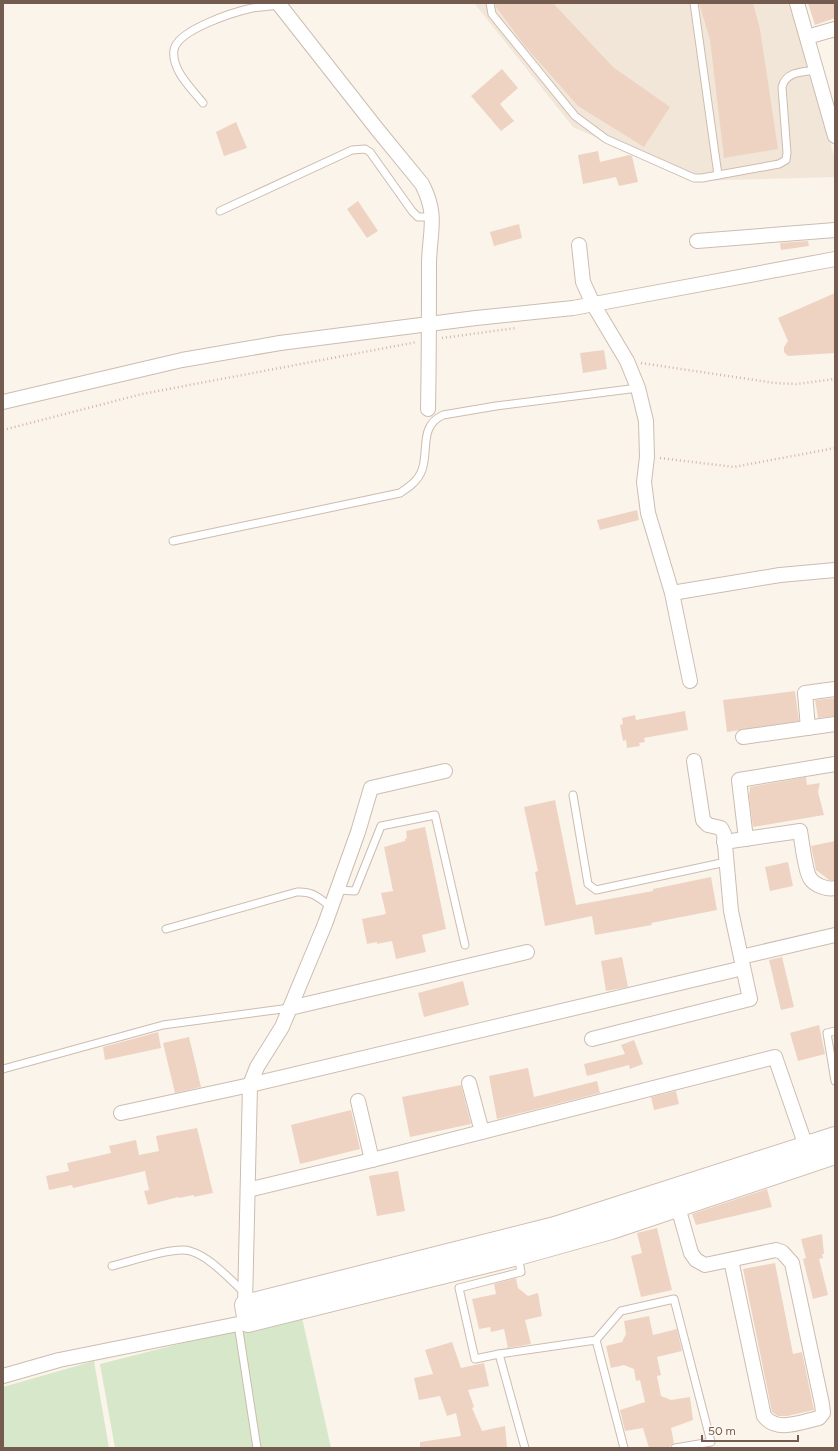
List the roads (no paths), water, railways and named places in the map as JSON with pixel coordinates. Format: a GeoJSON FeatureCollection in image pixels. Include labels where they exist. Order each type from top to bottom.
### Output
{"type":"FeatureCollection","features":[{"type":"Feature","properties":{"kind":"street"},"geometry":{"type":"LineString","coordinates":[[797,3],[835,136]]}},
{"type":"Feature","properties":{"kind":"street"},"geometry":{"type":"LineString","coordinates":[[279,4],[422,184],[428,195],[433,217],[429,260],[430,340],[428,409]]}},
{"type":"Feature","properties":{"kind":"street"},"geometry":{"type":"LineString","coordinates":[[807,37],[835,29]]}},
{"type":"Feature","properties":{"kind":"street"},"geometry":{"type":"LineString","coordinates":[[697,241],[835,230]]}},
{"type":"Feature","properties":{"kind":"street"},"geometry":{"type":"LineString","coordinates":[[579,245],[583,282],[593,304],[627,361],[638,388],[646,420],[647,457],[644,482],[648,514],[672,593],[690,681]]}},
{"type":"Feature","properties":{"kind":"street"},"geometry":{"type":"LineString","coordinates":[[3,402],[182,360],[280,344],[430,324],[573,308],[835,259]]}},
{"type":"Feature","properties":{"kind":"street"},"geometry":{"type":"LineString","coordinates":[[672,593],[780,575],[835,570]]}},
{"type":"Feature","properties":{"kind":"street"},"geometry":{"type":"LineString","coordinates":[[808,728],[805,693],[835,689]]}},
{"type":"Feature","properties":{"kind":"street"},"geometry":{"type":"LineString","coordinates":[[743,737],[835,724]]}},
{"type":"Feature","properties":{"kind":"street"},"geometry":{"type":"LineString","coordinates":[[592,1039],[750,999],[731,911],[724,842],[721,828],[708,825],[703,820],[694,762]]}},
{"type":"Feature","properties":{"kind":"street"},"geometry":{"type":"LineString","coordinates":[[746,839],[739,780],[835,764]]}},
{"type":"Feature","properties":{"kind":"street"},"geometry":{"type":"LineString","coordinates":[[244,1311],[250,1085],[257,1067],[282,1027],[290,1008],[331,907],[358,832],[371,788],[445,771]]}},
{"type":"Feature","properties":{"kind":"street"},"geometry":{"type":"LineString","coordinates":[[724,842],[800,831],[809,877],[815,883],[830,889],[835,888]]}},
{"type":"Feature","properties":{"kind":"street"},"geometry":{"type":"LineString","coordinates":[[121,1113],[250,1085],[742,962],[835,935]]}},
{"type":"Feature","properties":{"kind":"street"},"geometry":{"type":"LineString","coordinates":[[290,1008],[527,952]]}},
{"type":"Feature","properties":{"kind":"street"},"geometry":{"type":"LineString","coordinates":[[248,1190],[372,1160],[775,1057],[809,1154]]}},
{"type":"Feature","properties":{"kind":"street"},"geometry":{"type":"LineString","coordinates":[[469,1083],[482,1132]]}},
{"type":"Feature","properties":{"kind":"street"},"geometry":{"type":"LineString","coordinates":[[358,1101],[372,1160]]}},
{"type":"Feature","properties":{"kind":"street"},"geometry":{"type":"LineString","coordinates":[[3,1376],[244,1311],[516,1246],[611,1229],[678,1207],[809,1154],[835,1137]]}},
{"type":"Feature","properties":{"kind":"street"},"geometry":{"type":"LineString","coordinates":[[516,1246],[555,1227],[658,1195],[809,1154],[835,1154]]}},
{"type":"Feature","properties":{"kind":"street"},"geometry":{"type":"LineString","coordinates":[[678,1207],[692,1253],[696,1260],[705,1265],[776,1250],[782,1252],[792,1263],[822,1404],[823,1413],[819,1418],[780,1426],[769,1423],[764,1416],[731,1260]]}},
{"type":"Feature","properties":{"kind":"lane"},"geometry":{"type":"LineString","coordinates":[[490,3],[492,14],[575,116],[606,138],[684,175],[702,178],[779,164],[786,160],[787,153],[782,87],[784,80],[789,75],[817,70]]}},
{"type":"Feature","properties":{"kind":"lane"},"geometry":{"type":"LineString","coordinates":[[694,3],[718,175]]}},
{"type":"Feature","properties":{"kind":"lane"},"geometry":{"type":"LineString","coordinates":[[203,103],[180,74],[175,63],[174,51],[177,41],[192,31],[234,14],[252,8],[279,4]]}},
{"type":"Feature","properties":{"kind":"lane"},"geometry":{"type":"LineString","coordinates":[[220,211],[352,150],[365,149],[370,152],[418,217],[433,217]]}},
{"type":"Feature","properties":{"kind":"lane"},"geometry":{"type":"LineString","coordinates":[[173,541],[400,493],[414,483],[422,471],[428,428],[436,419],[443,416],[496,406],[638,388]]}},
{"type":"Feature","properties":{"kind":"lane"},"geometry":{"type":"LineString","coordinates":[[573,795],[588,884],[596,890],[726,862]]}},
{"type":"Feature","properties":{"kind":"lane"},"geometry":{"type":"LineString","coordinates":[[337,890],[355,891],[381,826],[435,815],[465,945]]}},
{"type":"Feature","properties":{"kind":"lane"},"geometry":{"type":"LineString","coordinates":[[166,929],[297,892],[315,894],[331,907]]}},
{"type":"Feature","properties":{"kind":"lane"},"geometry":{"type":"LineString","coordinates":[[3,1069],[163,1025],[290,1008]]}},
{"type":"Feature","properties":{"kind":"lane"},"geometry":{"type":"LineString","coordinates":[[835,1031],[826,1033],[835,1081]]}},
{"type":"Feature","properties":{"kind":"lane"},"geometry":{"type":"LineString","coordinates":[[516,1246],[521,1272],[459,1288],[475,1359],[499,1354],[596,1340],[621,1311],[674,1299],[711,1442],[675,1448]]}},
{"type":"Feature","properties":{"kind":"lane"},"geometry":{"type":"LineString","coordinates":[[112,1266],[167,1252],[189,1250],[207,1260],[244,1311],[257,1448]]}},
{"type":"Feature","properties":{"kind":"lane"},"geometry":{"type":"LineString","coordinates":[[596,1340],[624,1448]]}},
{"type":"Feature","properties":{"kind":"lane"},"geometry":{"type":"LineString","coordinates":[[499,1354],[525,1448]]}}]}
